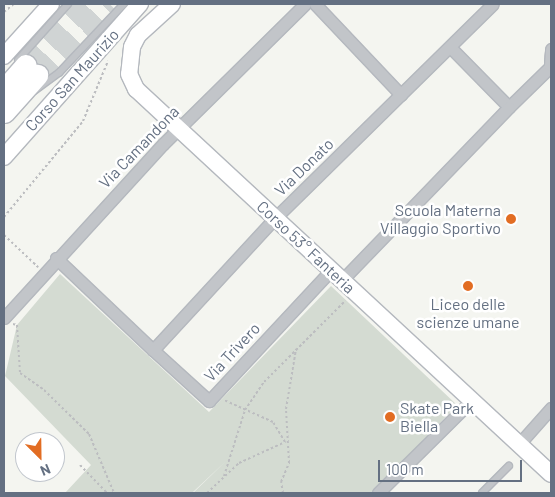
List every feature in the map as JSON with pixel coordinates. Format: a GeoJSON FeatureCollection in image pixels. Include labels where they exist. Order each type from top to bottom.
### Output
{"type":"FeatureCollection","features":[{"type":"Feature","properties":{"kind":"highway"},"geometry":{"type":"LineString","coordinates":[[4,127],[6,102],[31,70]]}},
{"type":"Feature","properties":{"kind":"street"},"geometry":{"type":"LineString","coordinates":[[4,56],[51,4]]}},
{"type":"Feature","properties":{"kind":"street","name":"Corso San Maurizio"},"geometry":{"type":"LineString","coordinates":[[4,157],[140,4]]}},
{"type":"Feature","properties":{"kind":"street","name":"Corso 53° Fanteria"},"geometry":{"type":"LineString","coordinates":[[172,4],[138,35],[129,74],[136,89],[551,474]]}},
{"type":"Feature","properties":{"kind":"street","name":"Via Camandona"},"geometry":{"type":"LineString","coordinates":[[4,320],[56,258],[178,129],[305,4]]}},
{"type":"Feature","properties":{"kind":"street"},"geometry":{"type":"LineString","coordinates":[[315,4],[401,95]]}},
{"type":"Feature","properties":{"kind":"street","name":"Via Donato"},"geometry":{"type":"LineString","coordinates":[[153,350],[275,218],[493,4]]}},
{"type":"Feature","properties":{"kind":"street"},"geometry":{"type":"LineString","coordinates":[[450,48],[508,108]]}},
{"type":"Feature","properties":{"kind":"street"},"geometry":{"type":"LineString","coordinates":[[550,66],[551,49]]}},
{"type":"Feature","properties":{"kind":"street","name":"Via Trivero"},"geometry":{"type":"LineString","coordinates":[[153,350],[209,401],[336,275],[372,248],[550,66]]}},
{"type":"Feature","properties":{"kind":"street"},"geometry":{"type":"LineString","coordinates":[[56,258],[153,350]]}},
{"type":"Feature","properties":{"kind":"street"},"geometry":{"type":"LineString","coordinates":[[378,493],[472,400]]}},
{"type":"Feature","properties":{"kind":"street"},"geometry":{"type":"LineString","coordinates":[[519,444],[551,408]]}},
{"type":"Feature","properties":{"kind":"lane"},"geometry":{"type":"LineString","coordinates":[[4,78],[68,4]]}},
{"type":"Feature","properties":{"kind":"lane"},"geometry":{"type":"LineString","coordinates":[[6,102],[59,73],[124,4]]}},
{"type":"Feature","properties":{"kind":"lane"},"geometry":{"type":"LineString","coordinates":[[482,493],[509,466]]}},
{"type":"Feature","properties":{"kind":"path"},"geometry":{"type":"LineString","coordinates":[[4,12],[14,4]]}},
{"type":"Feature","properties":{"kind":"path"},"geometry":{"type":"LineString","coordinates":[[4,216],[83,122],[98,92],[110,54]]}},
{"type":"Feature","properties":{"kind":"path"},"geometry":{"type":"LineString","coordinates":[[4,234],[44,272]]}},
{"type":"Feature","properties":{"kind":"path"},"geometry":{"type":"LineString","coordinates":[[224,476],[245,410],[296,349],[354,291]]}},
{"type":"Feature","properties":{"kind":"path"},"geometry":{"type":"LineString","coordinates":[[4,320],[17,325],[20,373],[44,390],[89,434],[114,493]]}},
{"type":"Feature","properties":{"kind":"path"},"geometry":{"type":"LineString","coordinates":[[283,493],[281,482],[289,463],[285,442],[296,349]]}},
{"type":"Feature","properties":{"kind":"path"},"geometry":{"type":"LineString","coordinates":[[216,393],[245,410],[273,422],[285,442]]}},
{"type":"Feature","properties":{"kind":"path"},"geometry":{"type":"LineString","coordinates":[[207,493],[239,463],[285,442]]}},
{"type":"Feature","properties":{"kind":"path"},"geometry":{"type":"LineString","coordinates":[[80,465],[107,493]]}},
{"type":"Feature","properties":{"kind":"shaded area"},"geometry":{"type":"Polygon","coordinates":[[[60,274],[209,412],[331,286],[457,405],[373,493],[193,493],[226,461],[192,493],[65,493],[91,465],[65,438],[65,432],[59,432],[5,376],[17,325],[60,274]]]}},
{"type":"Feature","properties":{"kind":"tunnel"},"geometry":{"type":"LineString","coordinates":[[26,65],[87,4]]}},
{"type":"Feature","properties":{"kind":"tunnel"},"geometry":{"type":"LineString","coordinates":[[37,75],[110,4]]}},
{"type":"Feature","properties":{"kind":"place","name":"Scuola Materna Villaggio Sportivo"},"geometry":{"type":"Point","coordinates":[511,219]}},
{"type":"Feature","properties":{"kind":"place","name":"Liceo delle scienze umane"},"geometry":{"type":"Point","coordinates":[468,286]}},
{"type":"Feature","properties":{"kind":"place","name":"Skate Park Biella"},"geometry":{"type":"Point","coordinates":[390,417]}}]}
